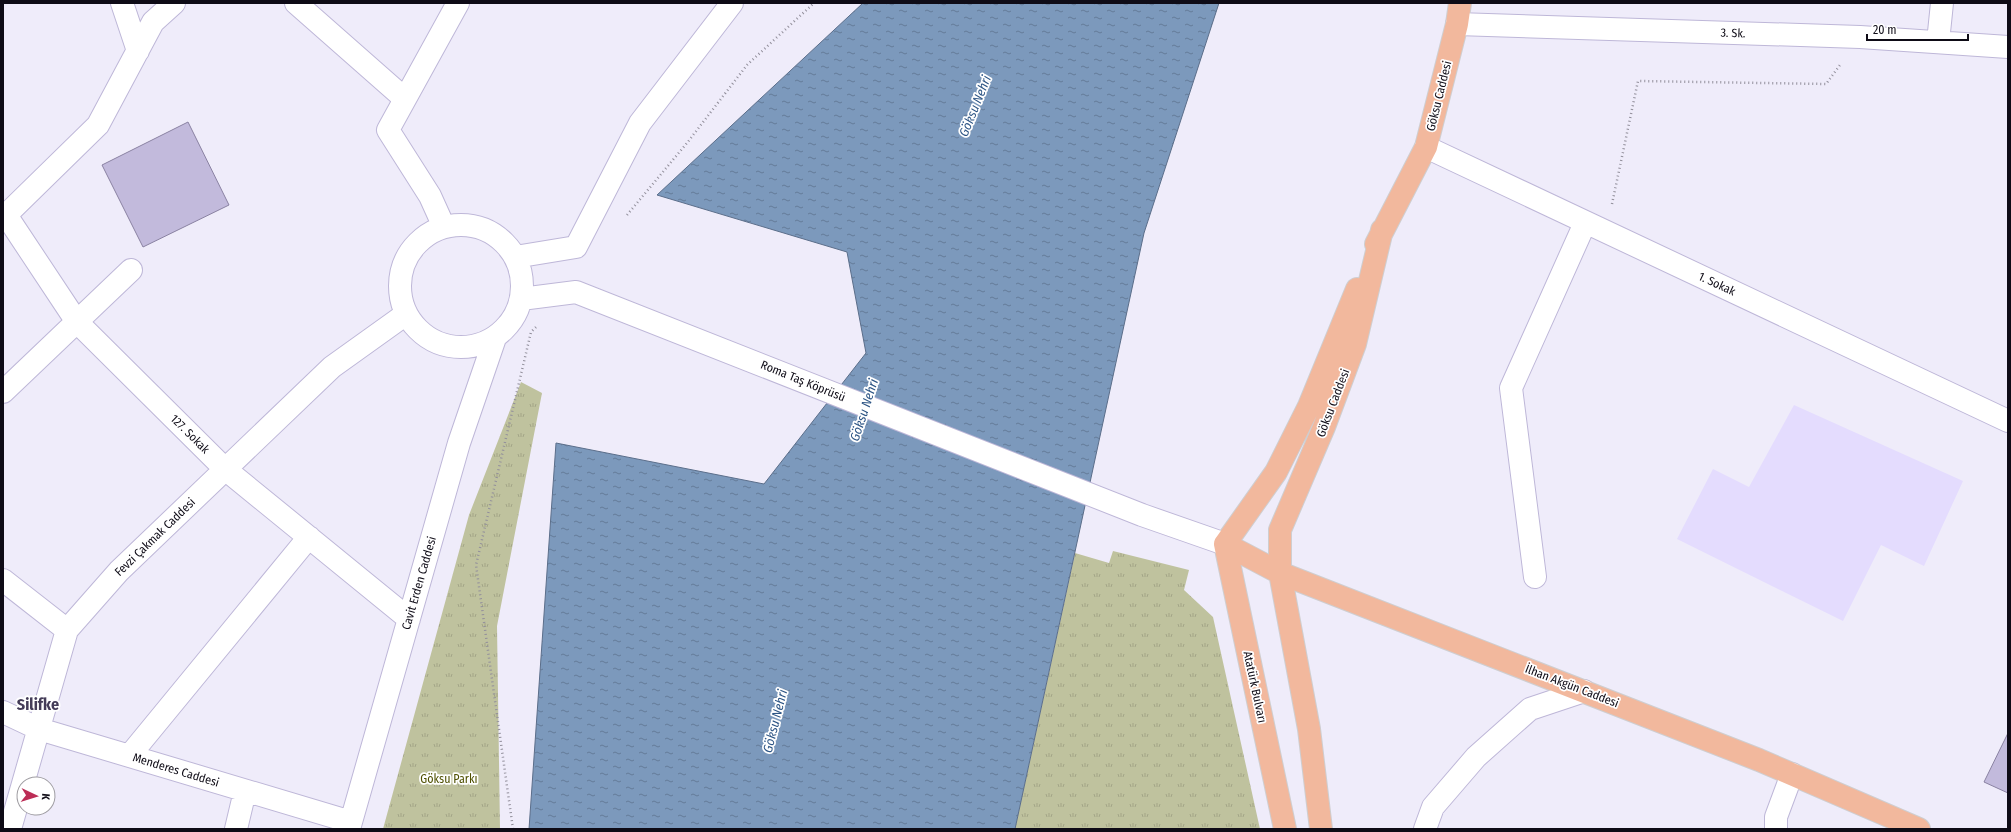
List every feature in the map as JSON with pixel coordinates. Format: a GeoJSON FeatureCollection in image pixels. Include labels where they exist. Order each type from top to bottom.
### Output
{"type":"FeatureCollection","features":[{"type":"Feature","properties":{"kind":"main road","name":"Göksu Caddesi"},"geometry":{"type":"LineString","coordinates":[[1225,544],[1276,472],[1299,426],[1382,230],[1426,146],[1459,14],[1453,3]]}},
{"type":"Feature","properties":{"kind":"main road","name":"Göksu Caddesi"},"geometry":{"type":"LineString","coordinates":[[1280,573],[1280,530],[1324,427],[1355,344],[1382,230]]}},
{"type":"Feature","properties":{"kind":"main road","name":"İlhan Akgün Caddesi"},"geometry":{"type":"LineString","coordinates":[[1225,544],[1280,573],[1584,691],[1792,774],[1919,829]]}},
{"type":"Feature","properties":{"kind":"main road","name":"Atatürk Bulvarı"},"geometry":{"type":"LineString","coordinates":[[1225,544],[1285,829]]}},
{"type":"Feature","properties":{"kind":"main road"},"geometry":{"type":"LineString","coordinates":[[1280,573],[1309,729],[1321,829]]}},
{"type":"Feature","properties":{"kind":"street"},"geometry":{"type":"LineString","coordinates":[[122,3],[138,52]]}},
{"type":"Feature","properties":{"kind":"street"},"geometry":{"type":"LineString","coordinates":[[4,216],[98,125],[153,22],[174,3]]}},
{"type":"Feature","properties":{"kind":"street"},"geometry":{"type":"LineString","coordinates":[[296,3],[405,99]]}},
{"type":"Feature","properties":{"kind":"street"},"geometry":{"type":"LineString","coordinates":[[444,227],[430,196],[388,130],[458,3]]}},
{"type":"Feature","properties":{"kind":"street"},"geometry":{"type":"LineString","coordinates":[[515,257],[576,247],[640,123],[732,3]]}},
{"type":"Feature","properties":{"kind":"street"},"geometry":{"type":"LineString","coordinates":[[1938,42],[1942,3]]}},
{"type":"Feature","properties":{"kind":"street","name":"3. Sk."},"geometry":{"type":"LineString","coordinates":[[1459,14],[2008,47]]}},
{"type":"Feature","properties":{"kind":"street","name":"1. Sokak"},"geometry":{"type":"LineString","coordinates":[[1426,146],[1606,233],[2008,421]]}},
{"type":"Feature","properties":{"kind":"street","name":"127. Sokak"},"geometry":{"type":"LineString","coordinates":[[4,216],[77,322],[225,469],[409,619]]}},
{"type":"Feature","properties":{"kind":"street"},"geometry":{"type":"LineString","coordinates":[[1535,577],[1511,388],[1585,223]]}},
{"type":"Feature","properties":{"kind":"street"},"geometry":{"type":"LineString","coordinates":[[457,224],[477,226],[495,234],[510,248],[515,257],[520,265],[523,286],[521,299],[510,324],[495,338],[476,346],[455,348],[436,342],[418,330],[406,314],[400,295],[400,274],[407,255],[420,240],[437,229],[457,224]]}},
{"type":"Feature","properties":{"kind":"street"},"geometry":{"type":"LineString","coordinates":[[3,392],[131,270]]}},
{"type":"Feature","properties":{"kind":"street","name":"Roma Taş Köprüsü"},"geometry":{"type":"LineString","coordinates":[[521,299],[576,292],[1142,515],[1225,544]]}},
{"type":"Feature","properties":{"kind":"street","name":"Fevzi Çakmak Caddesi"},"geometry":{"type":"LineString","coordinates":[[10,829],[67,630],[119,571],[332,367],[406,314]]}},
{"type":"Feature","properties":{"kind":"street","name":"Cavit Erden Caddesi"},"geometry":{"type":"LineString","coordinates":[[350,826],[459,443],[495,338]]}},
{"type":"Feature","properties":{"kind":"street"},"geometry":{"type":"LineString","coordinates":[[130,755],[309,537]]}},
{"type":"Feature","properties":{"kind":"street"},"geometry":{"type":"LineString","coordinates":[[3,580],[67,630]]}},
{"type":"Feature","properties":{"kind":"street"},"geometry":{"type":"LineString","coordinates":[[1425,829],[1433,807],[1476,757],[1530,709],[1584,691]]}},
{"type":"Feature","properties":{"kind":"street","name":"Menderes Caddesi"},"geometry":{"type":"LineString","coordinates":[[3,712],[39,729],[130,755],[350,826]]}},
{"type":"Feature","properties":{"kind":"street"},"geometry":{"type":"LineString","coordinates":[[1776,829],[1776,817],[1792,774]]}},
{"type":"Feature","properties":{"kind":"street"},"geometry":{"type":"LineString","coordinates":[[236,829],[245,791]]}},
{"type":"Feature","properties":{"kind":"path"},"geometry":{"type":"LineString","coordinates":[[624,219],[687,143],[747,64],[814,3]]}},
{"type":"Feature","properties":{"kind":"path"},"geometry":{"type":"LineString","coordinates":[[1606,233],[1638,81],[1826,84],[1860,37]]}},
{"type":"Feature","properties":{"kind":"path"},"geometry":{"type":"LineString","coordinates":[[513,829],[476,565],[531,332],[537,327]]}},
{"type":"Feature","properties":{"kind":"shaded area"},"geometry":{"type":"Polygon","coordinates":[[[1794,405],[1963,481],[1924,566],[1881,545],[1843,621],[1677,539],[1713,469],[1749,487],[1794,405]]]}},
{"type":"Feature","properties":{"kind":"green space","name":"Göksu Parkı"},"geometry":{"type":"Polygon","coordinates":[[[521,382],[542,393],[497,626],[500,829],[383,829],[469,515],[521,382]]]}},
{"type":"Feature","properties":{"kind":"green space"},"geometry":{"type":"Polygon","coordinates":[[[1113,551],[1189,570],[1184,590],[1213,617],[1260,829],[1015,829],[1075,553],[1109,563],[1113,551]]]}},
{"type":"Feature","properties":{"kind":"water","name":"Göksu Nehri"},"geometry":{"type":"Polygon","coordinates":[[[863,3],[1219,3],[1144,233],[1015,829],[529,829],[556,443],[764,484],[866,353],[847,252],[657,195],[863,3]]]}},
{"type":"Feature","properties":{"kind":"building"},"geometry":{"type":"Polygon","coordinates":[[[188,122],[229,205],[143,247],[102,165],[188,122]]]}},
{"type":"Feature","properties":{"kind":"building"},"geometry":{"type":"Polygon","coordinates":[[[2008,733],[2008,793],[1984,782],[2008,733]]]}},
{"type":"Feature","properties":{"kind":"district","name":"Silifke"},"geometry":{"type":"Point","coordinates":[38,704]}}]}
